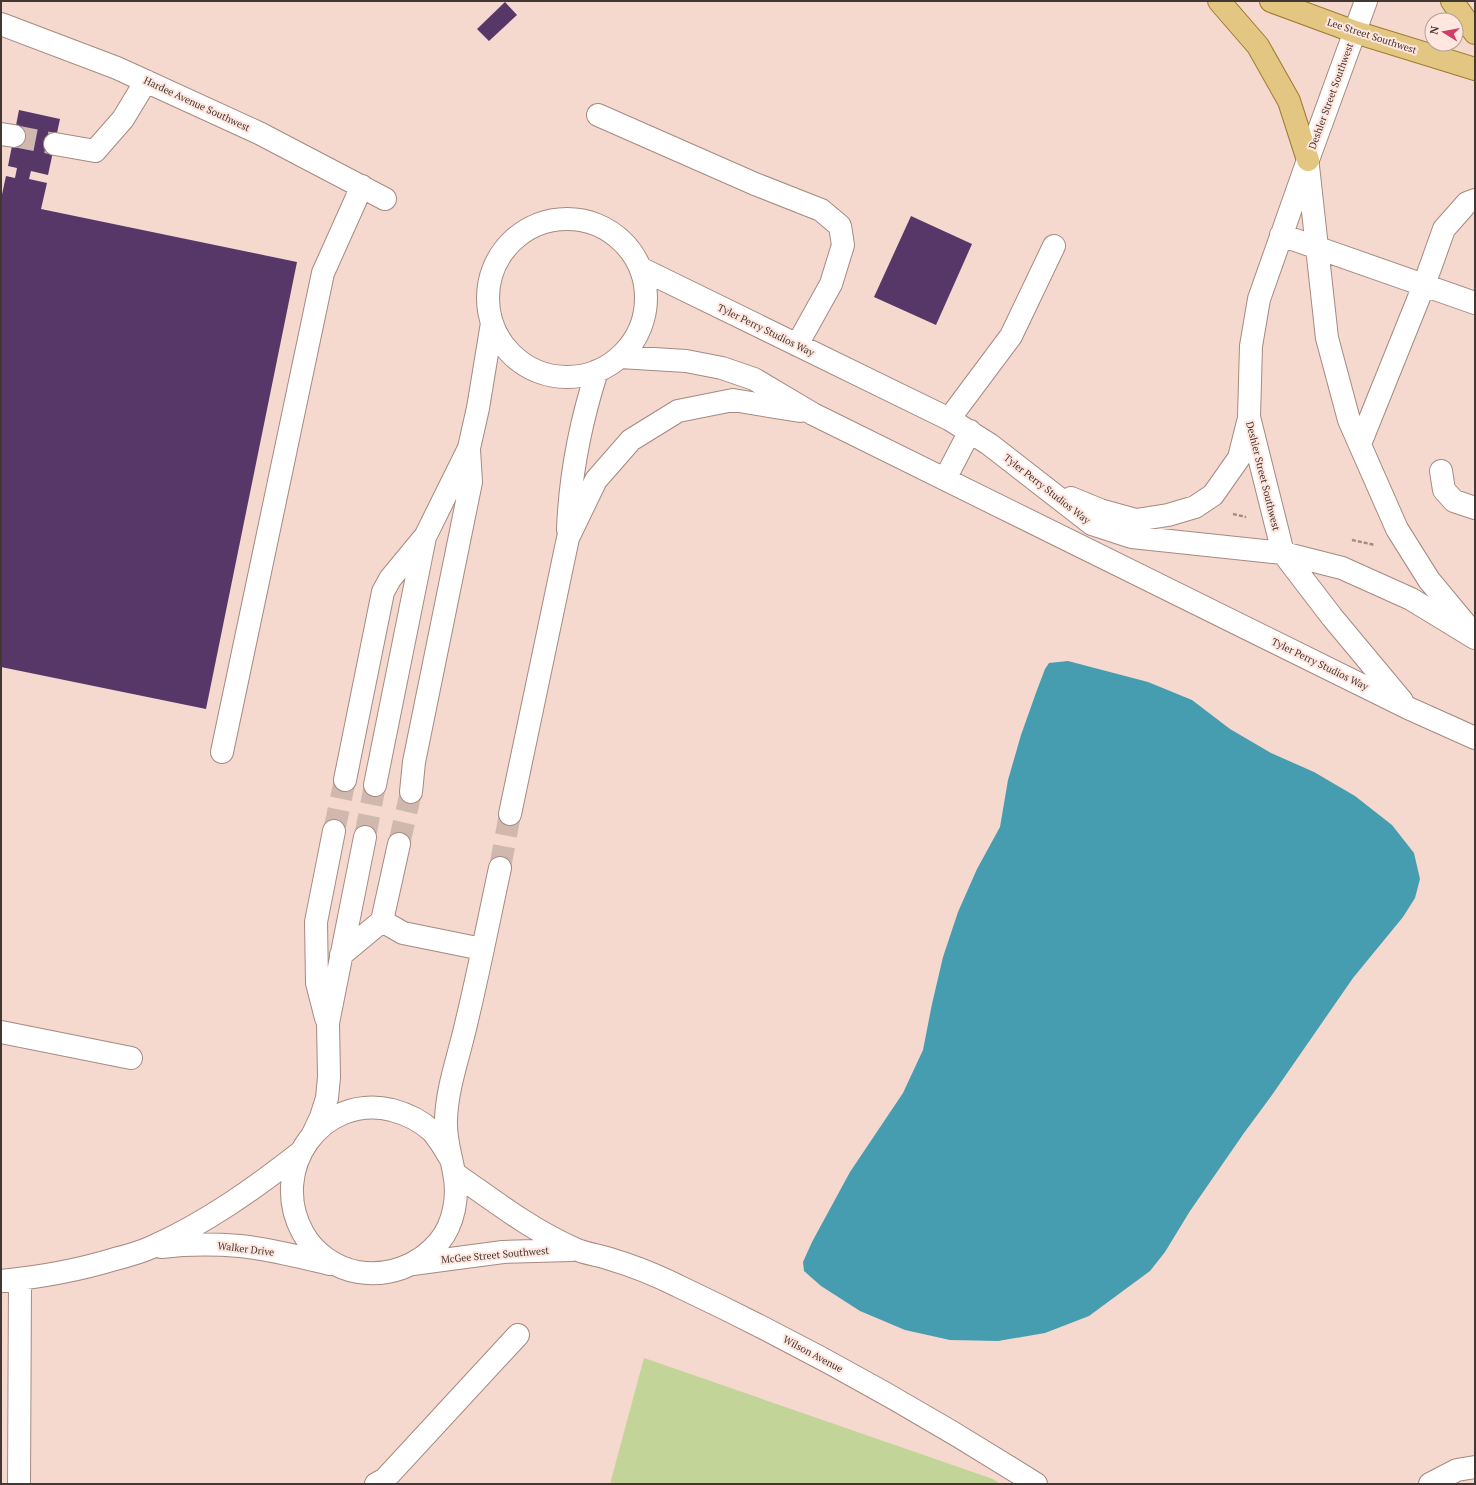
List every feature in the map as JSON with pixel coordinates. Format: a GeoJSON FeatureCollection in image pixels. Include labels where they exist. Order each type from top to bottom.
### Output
{"type":"FeatureCollection","features":[{"type":"Feature","properties":{"kind":"main road"},"geometry":{"type":"LineString","coordinates":[[1220,1],[1262,52],[1289,101],[1308,160]]}},
{"type":"Feature","properties":{"kind":"main road","name":"Lee Street Southwest"},"geometry":{"type":"LineString","coordinates":[[1271,1],[1355,32],[1475,69]]}},
{"type":"Feature","properties":{"kind":"main road"},"geometry":{"type":"LineString","coordinates":[[1452,1],[1475,33]]}},
{"type":"Feature","properties":{"kind":"street","name":"Deshler Street Southwest"},"geometry":{"type":"LineString","coordinates":[[1366,1],[1259,299],[1251,346],[1249,417],[1283,553],[1332,617],[1408,708]]}},
{"type":"Feature","properties":{"kind":"street","name":"Hardee Avenue Southwest"},"geometry":{"type":"LineString","coordinates":[[1,24],[117,68],[259,132],[385,199]]}},
{"type":"Feature","properties":{"kind":"street"},"geometry":{"type":"LineString","coordinates":[[55,144],[95,151],[123,119],[146,81]]}},
{"type":"Feature","properties":{"kind":"street"},"geometry":{"type":"LineString","coordinates":[[598,116],[755,184],[821,210],[840,226],[843,245],[830,284],[797,345]]}},
{"type":"Feature","properties":{"kind":"street","name":"Deshler Street Southwest"},"geometry":{"type":"LineString","coordinates":[[1308,160],[1327,338],[1349,420],[1401,535],[1429,580],[1475,637]]}},
{"type":"Feature","properties":{"kind":"street"},"geometry":{"type":"LineString","coordinates":[[222,752],[323,273],[362,186]]}},
{"type":"Feature","properties":{"kind":"street"},"geometry":{"type":"LineString","coordinates":[[1360,444],[1424,285],[1444,229],[1467,203],[1475,200]]}},
{"type":"Feature","properties":{"kind":"street"},"geometry":{"type":"LineString","coordinates":[[565,218],[589,221],[601,226],[621,239],[629,248],[642,269],[647,293],[647,304],[644,317],[635,339],[620,358],[597,372],[572,377],[559,377],[535,371],[513,356],[504,346],[492,323],[489,311],[489,286],[496,263],[511,242],[530,228],[541,223],[565,218]]}},
{"type":"Feature","properties":{"kind":"street"},"geometry":{"type":"LineString","coordinates":[[1281,235],[1475,303]]}},
{"type":"Feature","properties":{"kind":"street"},"geometry":{"type":"LineString","coordinates":[[949,419],[1011,336],[1054,246]]}},
{"type":"Feature","properties":{"kind":"street","name":"Tyler Perry Studios Way"},"geometry":{"type":"LineString","coordinates":[[642,269],[949,419],[989,444],[1092,524],[1132,536],[1283,553],[1342,568],[1411,599],[1475,637]]}},
{"type":"Feature","properties":{"kind":"street"},"geometry":{"type":"LineString","coordinates":[[345,780],[384,592],[390,579],[425,537],[469,448],[478,408],[492,323]]}},
{"type":"Feature","properties":{"kind":"street","name":"Tyler Perry Studios Way"},"geometry":{"type":"LineString","coordinates":[[620,358],[686,361],[722,368],[754,379],[813,414],[1408,708]]}},
{"type":"Feature","properties":{"kind":"street"},"geometry":{"type":"LineString","coordinates":[[510,814],[568,538],[569,496],[585,408],[597,372]]}},
{"type":"Feature","properties":{"kind":"street"},"geometry":{"type":"LineString","coordinates":[[568,538],[596,480],[631,440],[678,411],[733,400],[813,414]]}},
{"type":"Feature","properties":{"kind":"street"},"geometry":{"type":"LineString","coordinates":[[1043,486],[1100,510],[1136,520],[1168,515],[1195,507],[1213,495],[1239,458],[1249,417]]}},
{"type":"Feature","properties":{"kind":"street"},"geometry":{"type":"LineString","coordinates":[[946,479],[970,431]]}},
{"type":"Feature","properties":{"kind":"street"},"geometry":{"type":"LineString","coordinates":[[411,792],[414,762],[472,482],[469,448]]}},
{"type":"Feature","properties":{"kind":"street"},"geometry":{"type":"LineString","coordinates":[[1441,471],[1444,490],[1454,501],[1475,508]]}},
{"type":"Feature","properties":{"kind":"street"},"geometry":{"type":"LineString","coordinates":[[375,785],[425,537]]}},
{"type":"Feature","properties":{"kind":"street"},"geometry":{"type":"LineString","coordinates":[[1408,708],[1475,738]]}},
{"type":"Feature","properties":{"kind":"street"},"geometry":{"type":"LineString","coordinates":[[328,1023],[317,983],[316,922],[334,831]]}},
{"type":"Feature","properties":{"kind":"street"},"geometry":{"type":"LineString","coordinates":[[365,837],[328,1023],[330,1077],[327,1098],[321,1117],[294,1169],[291,1187],[293,1207],[299,1226],[308,1241],[322,1256],[338,1266],[357,1272],[376,1274],[393,1271],[412,1264],[427,1254],[439,1242],[449,1226],[457,1191],[446,1141],[448,1102],[500,868]]}},
{"type":"Feature","properties":{"kind":"street"},"geometry":{"type":"LineString","coordinates":[[341,955],[382,921],[399,844]]}},
{"type":"Feature","properties":{"kind":"street"},"geometry":{"type":"LineString","coordinates":[[382,921],[402,934],[482,948]]}},
{"type":"Feature","properties":{"kind":"street"},"geometry":{"type":"LineString","coordinates":[[1,1032],[131,1058]]}},
{"type":"Feature","properties":{"kind":"street","name":"Walker Drive"},"geometry":{"type":"LineString","coordinates":[[11,1280],[64,1273],[151,1248],[204,1220],[233,1202],[280,1169],[330,1121],[346,1112],[364,1108],[385,1109],[402,1113],[419,1121],[432,1131],[442,1143],[452,1165]]}},
{"type":"Feature","properties":{"kind":"street","name":"McGee Street Southwest"},"geometry":{"type":"LineString","coordinates":[[452,1165],[524,1222],[577,1250]]}},
{"type":"Feature","properties":{"kind":"street","name":"Walker Drive"},"geometry":{"type":"LineString","coordinates":[[151,1248],[182,1245],[241,1246],[338,1266]]}},
{"type":"Feature","properties":{"kind":"street","name":"McGee Street Southwest"},"geometry":{"type":"LineString","coordinates":[[412,1264],[503,1252],[577,1250]]}},
{"type":"Feature","properties":{"kind":"street","name":"Wilson Avenue"},"geometry":{"type":"LineString","coordinates":[[577,1250],[630,1265],[678,1285],[732,1312],[904,1404],[1036,1484]]}},
{"type":"Feature","properties":{"kind":"street"},"geometry":{"type":"LineString","coordinates":[[11,1280],[10,1460],[19,1484]]}},
{"type":"Feature","properties":{"kind":"street"},"geometry":{"type":"LineString","coordinates":[[376,1484],[385,1479],[518,1334]]}},
{"type":"Feature","properties":{"kind":"street"},"geometry":{"type":"LineString","coordinates":[[1430,1484],[1457,1470],[1475,1467]]}},
{"type":"Feature","properties":{"kind":"path"},"geometry":{"type":"LineString","coordinates":[[1227,513],[1249,518]]}},
{"type":"Feature","properties":{"kind":"green space"},"geometry":{"type":"Polygon","coordinates":[[[644,1358],[993,1479],[1000,1484],[610,1484],[644,1358]]]}},
{"type":"Feature","properties":{"kind":"water"},"geometry":{"type":"Polygon","coordinates":[[[1068,661],[1148,682],[1192,700],[1230,729],[1271,753],[1314,772],[1355,796],[1392,825],[1414,853],[1420,879],[1415,898],[1403,917],[1353,978],[1190,1211],[1165,1252],[1150,1271],[1089,1316],[1045,1333],[998,1341],[950,1340],[905,1330],[860,1311],[821,1286],[804,1271],[803,1262],[812,1242],[850,1172],[903,1093],[923,1050],[943,957],[958,912],[977,869],[1000,827],[1008,780],[1021,735],[1037,690],[1045,669],[1049,663],[1068,661]]]}},
{"type":"Feature","properties":{"kind":"building"},"geometry":{"type":"Polygon","coordinates":[[[505,2],[517,15],[489,41],[477,29],[505,2]]]}},
{"type":"Feature","properties":{"kind":"building"},"geometry":{"type":"Polygon","coordinates":[[[19,110],[60,119],[48,175],[31,171],[29,179],[47,183],[41,209],[297,262],[206,709],[1,667],[1,199],[6,176],[15,178],[17,168],[8,166],[19,110]]]}},
{"type":"Feature","properties":{"kind":"building"},"geometry":{"type":"Polygon","coordinates":[[[911,216],[972,244],[936,325],[874,297],[911,216]]]}},
{"type":"Feature","properties":{"kind":"tunnel"},"geometry":{"type":"LineString","coordinates":[[14,136],[55,144]]}},
{"type":"Feature","properties":{"kind":"tunnel"},"geometry":{"type":"LineString","coordinates":[[334,831],[345,780]]}},
{"type":"Feature","properties":{"kind":"tunnel"},"geometry":{"type":"LineString","coordinates":[[365,837],[375,785]]}},
{"type":"Feature","properties":{"kind":"tunnel"},"geometry":{"type":"LineString","coordinates":[[399,844],[411,792]]}},
{"type":"Feature","properties":{"kind":"tunnel"},"geometry":{"type":"LineString","coordinates":[[500,868],[510,814]]}}]}
